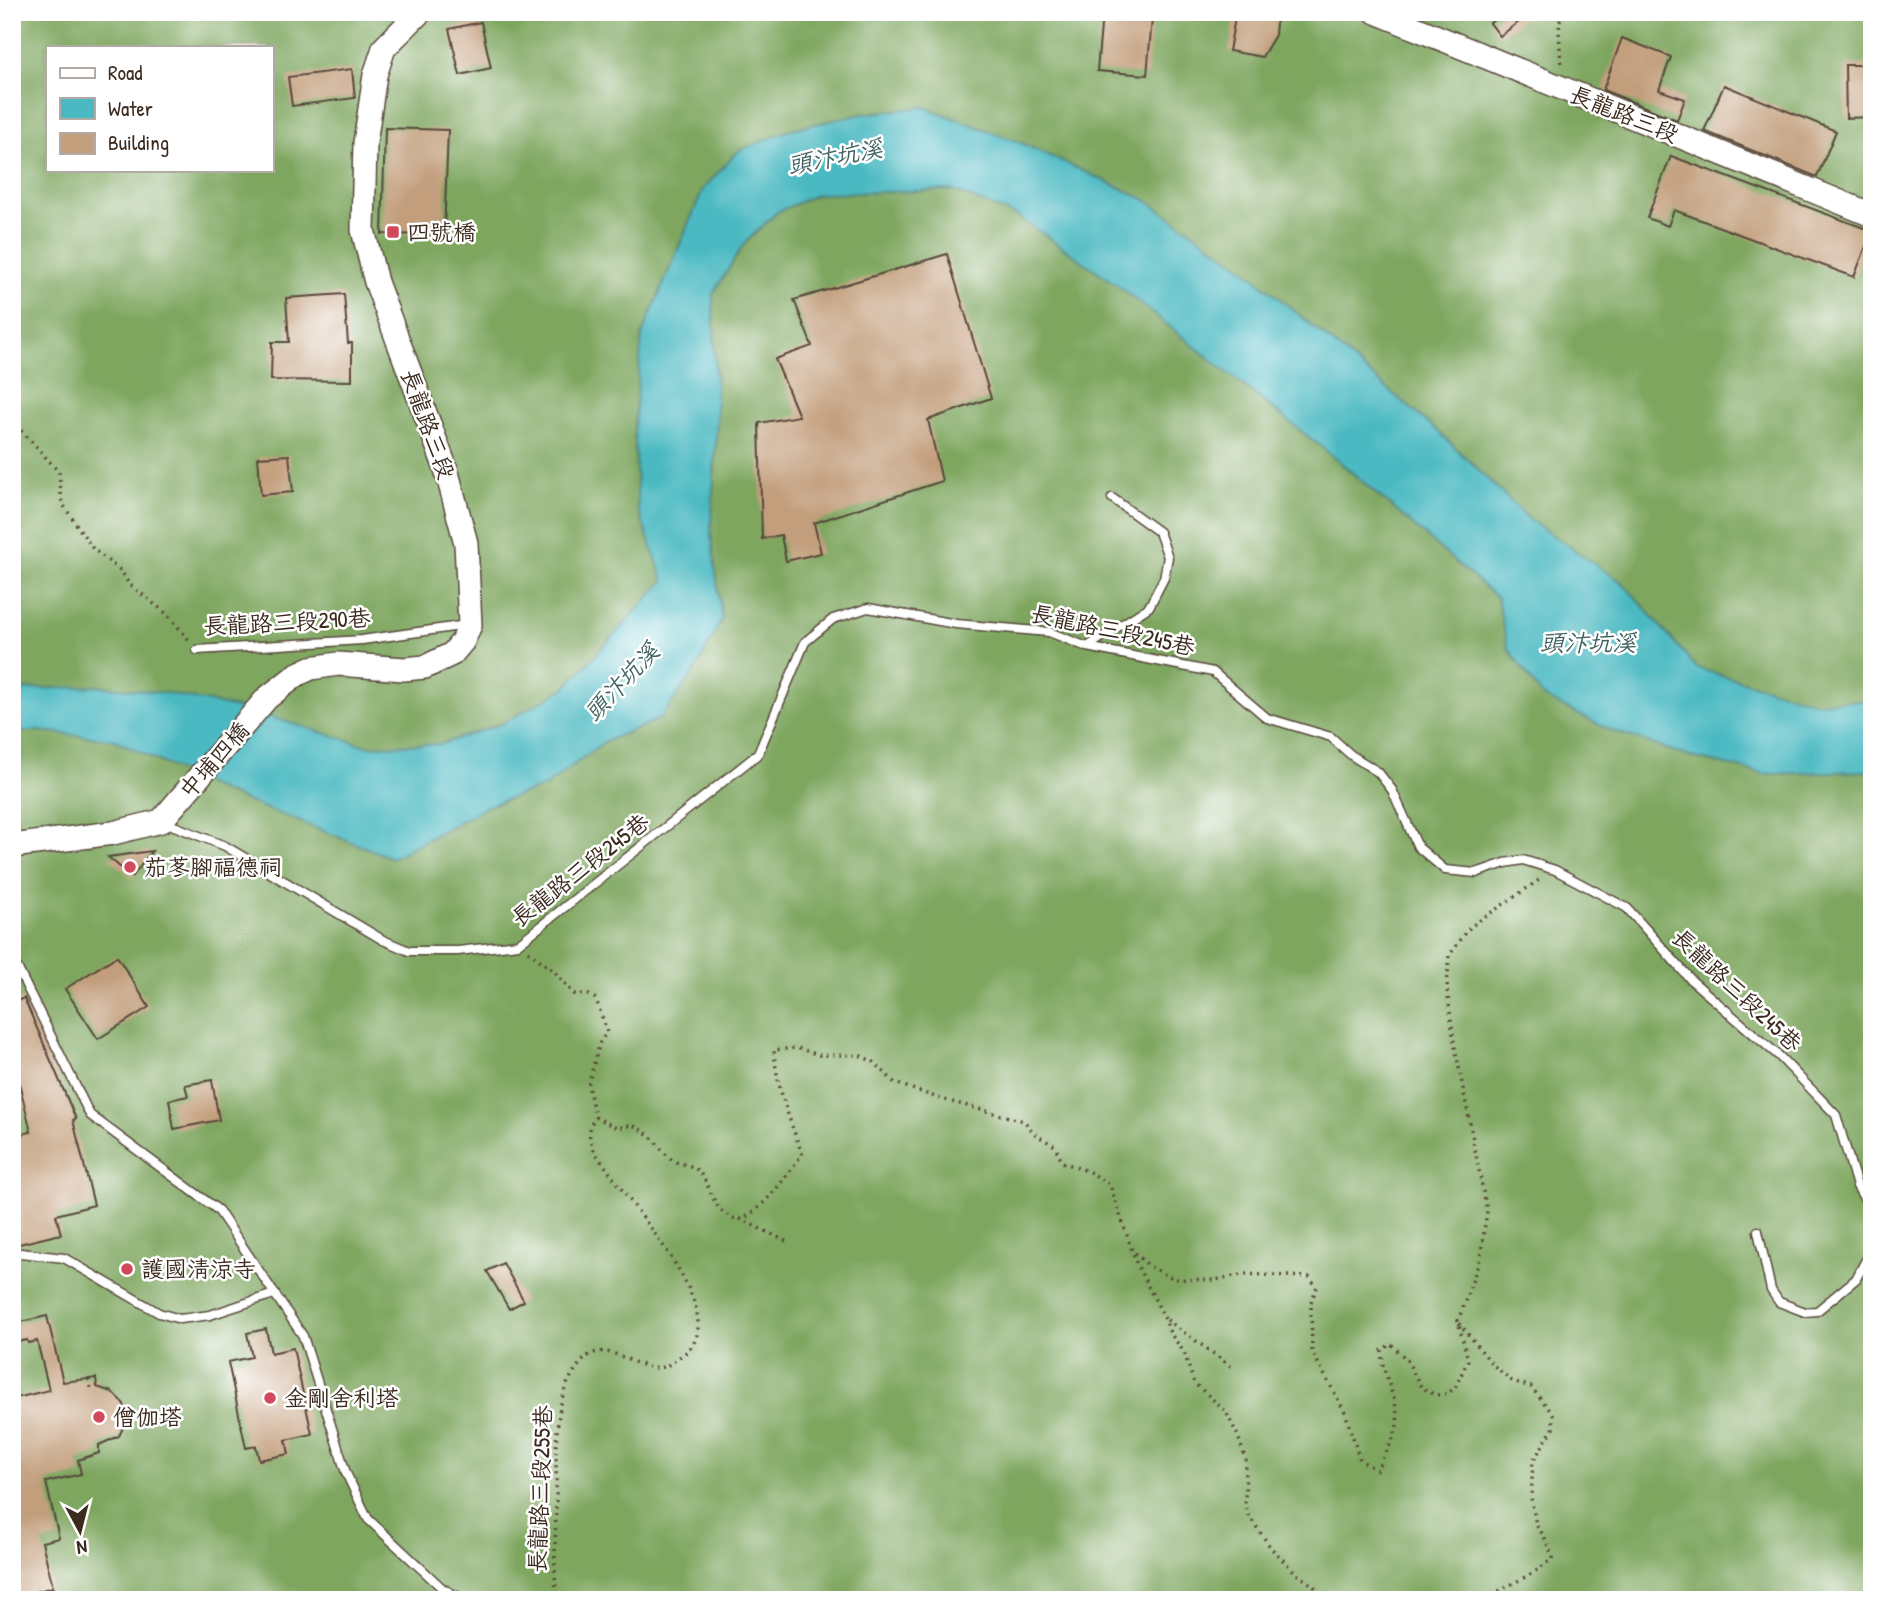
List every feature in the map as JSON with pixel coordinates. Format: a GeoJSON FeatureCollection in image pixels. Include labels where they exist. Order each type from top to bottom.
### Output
{"type":"FeatureCollection","features":[{"type":"Feature","properties":{"kind":"main road","name":"長龍路三段"},"geometry":{"type":"LineString","coordinates":[[420,12],[384,48],[375,75],[365,143],[363,230],[376,282],[446,469],[466,543],[470,625]]}},
{"type":"Feature","properties":{"kind":"main road","name":"長龍路三段"},"geometry":{"type":"LineString","coordinates":[[1376,12],[1872,215]]}},
{"type":"Feature","properties":{"kind":"main road","name":"中埔四橋"},"geometry":{"type":"LineString","coordinates":[[161,821],[267,698],[298,674],[311,668],[338,664],[404,669],[425,667],[452,654],[463,641],[470,625]]}},
{"type":"Feature","properties":{"kind":"main road"},"geometry":{"type":"LineString","coordinates":[[12,846],[113,834],[161,821]]}},
{"type":"Feature","properties":{"kind":"lane"},"geometry":{"type":"LineString","coordinates":[[1087,648],[1149,607],[1164,578],[1168,557],[1158,532],[1112,498]]}},
{"type":"Feature","properties":{"kind":"lane","name":"長龍路三段245巷"},"geometry":{"type":"LineString","coordinates":[[161,821],[225,846],[383,940],[409,951],[458,951],[518,944],[758,754],[805,642],[833,619],[868,608],[956,624],[1049,632],[1087,648],[1213,672],[1267,719],[1331,737],[1351,755],[1378,772],[1392,790],[1418,847],[1445,870],[1476,873],[1523,860],[1555,870],[1627,908],[1691,980],[1789,1065],[1836,1115],[1857,1186],[1864,1198],[1872,1199]]}},
{"type":"Feature","properties":{"kind":"lane","name":"長龍路三段290巷"},"geometry":{"type":"LineString","coordinates":[[197,650],[362,640],[470,625]]}},
{"type":"Feature","properties":{"kind":"lane"},"geometry":{"type":"LineString","coordinates":[[12,957],[90,1115],[218,1210],[303,1336],[346,1473],[368,1519],[442,1588],[464,1600]]}},
{"type":"Feature","properties":{"kind":"lane"},"geometry":{"type":"LineString","coordinates":[[1758,1231],[1772,1290],[1779,1302],[1805,1312],[1817,1311],[1856,1279],[1872,1248]]}},
{"type":"Feature","properties":{"kind":"lane"},"geometry":{"type":"LineString","coordinates":[[12,1252],[64,1258],[159,1313],[180,1319],[210,1315],[274,1294]]}},
{"type":"Feature","properties":{"kind":"path"},"geometry":{"type":"LineString","coordinates":[[1561,12],[1559,30],[1563,89]]}},
{"type":"Feature","properties":{"kind":"path","name":"長龍路三段290巷"},"geometry":{"type":"LineString","coordinates":[[12,420],[59,472],[62,503],[93,549],[121,571],[129,584],[167,614],[197,650]]}},
{"type":"Feature","properties":{"kind":"path"},"geometry":{"type":"LineString","coordinates":[[1133,1252],[1149,1266],[1174,1279],[1215,1280],[1243,1274],[1309,1277],[1317,1287],[1311,1302],[1312,1352],[1345,1412],[1360,1460],[1377,1470],[1397,1423],[1392,1392],[1381,1361],[1382,1350],[1391,1344],[1407,1360],[1421,1387],[1435,1395],[1447,1394],[1455,1388],[1468,1360],[1458,1321],[1480,1259],[1487,1211],[1454,1042],[1447,989],[1449,956],[1470,927],[1555,870]]}},
{"type":"Feature","properties":{"kind":"path"},"geometry":{"type":"LineString","coordinates":[[518,944],[554,971],[574,994],[589,995],[596,999],[607,1032],[600,1042],[588,1085],[595,1118],[617,1128],[633,1125],[644,1132],[674,1161],[700,1172],[720,1209],[729,1217],[756,1225],[790,1243]]}},
{"type":"Feature","properties":{"kind":"path"},"geometry":{"type":"LineString","coordinates":[[740,1219],[758,1207],[802,1154],[778,1079],[774,1050],[797,1048],[819,1055],[859,1055],[874,1062],[895,1083],[932,1097],[1024,1121],[1036,1135],[1055,1146],[1062,1162],[1092,1172],[1110,1185],[1137,1265],[1170,1333],[1184,1352],[1194,1383],[1225,1410],[1238,1436],[1246,1461],[1245,1504],[1249,1516],[1271,1548],[1298,1575],[1314,1586],[1323,1600]]}},
{"type":"Feature","properties":{"kind":"path","name":"長龍路三段255巷"},"geometry":{"type":"LineString","coordinates":[[557,1600],[557,1432],[564,1392],[570,1378],[585,1359],[591,1354],[601,1352],[650,1368],[664,1367],[688,1352],[696,1340],[698,1324],[696,1309],[679,1269],[622,1192],[591,1144],[590,1128],[595,1118]]}},
{"type":"Feature","properties":{"kind":"path"},"geometry":{"type":"LineString","coordinates":[[1165,1319],[1232,1367]]}},
{"type":"Feature","properties":{"kind":"path"},"geometry":{"type":"LineString","coordinates":[[1458,1321],[1492,1364],[1512,1381],[1531,1387],[1553,1414],[1553,1429],[1533,1461],[1531,1498],[1536,1525],[1553,1558],[1536,1572],[1484,1600]]}},
{"type":"Feature","properties":{"kind":"path"},"geometry":{"type":"LineString","coordinates":[[89,1379],[91,1390]]}},
{"type":"Feature","properties":{"kind":"green space"},"geometry":{"type":"Polygon","coordinates":[[[12,12],[1872,12],[1872,1600],[12,1600],[12,12]]]}},
{"type":"Feature","properties":{"kind":"water","name":"頭汴坑溪"},"geometry":{"type":"Polygon","coordinates":[[[924,107],[1019,142],[1145,199],[1241,266],[1439,432],[1530,520],[1623,583],[1697,668],[1816,702],[1872,700],[1872,771],[1765,774],[1687,756],[1608,729],[1543,697],[1508,648],[1497,598],[1334,457],[1117,285],[1017,216],[951,190],[818,194],[777,212],[744,244],[713,294],[717,421],[711,533],[722,619],[697,668],[660,719],[604,742],[546,786],[488,806],[392,858],[224,792],[115,740],[40,731],[12,732],[12,690],[99,686],[166,693],[251,711],[367,746],[441,744],[501,724],[565,688],[664,581],[638,510],[634,429],[642,335],[703,189],[738,151],[792,129],[862,114],[924,107]]]}},
{"type":"Feature","properties":{"kind":"building"},"geometry":{"type":"Polygon","coordinates":[[[1236,12],[1277,12],[1275,35],[1262,57],[1229,51],[1236,12]]]}},
{"type":"Feature","properties":{"kind":"building"},"geometry":{"type":"Polygon","coordinates":[[[1505,12],[1532,12],[1500,36],[1490,23],[1505,12]]]}},
{"type":"Feature","properties":{"kind":"building"},"geometry":{"type":"Polygon","coordinates":[[[1102,14],[1152,19],[1147,75],[1097,71],[1102,14]]]}},
{"type":"Feature","properties":{"kind":"building"},"geometry":{"type":"Polygon","coordinates":[[[481,22],[491,68],[460,75],[449,29],[481,22]]]}},
{"type":"Feature","properties":{"kind":"building"},"geometry":{"type":"Polygon","coordinates":[[[1622,38],[1671,57],[1659,90],[1685,99],[1677,120],[1603,90],[1622,38]]]}},
{"type":"Feature","properties":{"kind":"building"},"geometry":{"type":"Polygon","coordinates":[[[1845,65],[1872,65],[1872,117],[1846,118],[1845,65]]]}},
{"type":"Feature","properties":{"kind":"building"},"geometry":{"type":"Polygon","coordinates":[[[352,69],[355,98],[292,106],[288,77],[352,69]]]}},
{"type":"Feature","properties":{"kind":"building"},"geometry":{"type":"Polygon","coordinates":[[[1724,85],[1836,131],[1817,177],[1704,131],[1724,85]]]}},
{"type":"Feature","properties":{"kind":"building"},"geometry":{"type":"Polygon","coordinates":[[[385,128],[448,130],[444,235],[382,234],[385,128]]]}},
{"type":"Feature","properties":{"kind":"building"},"geometry":{"type":"Polygon","coordinates":[[[1671,156],[1872,231],[1854,277],[1674,210],[1668,226],[1647,218],[1671,156]]]}},
{"type":"Feature","properties":{"kind":"building"},"geometry":{"type":"Polygon","coordinates":[[[947,254],[991,398],[928,420],[942,481],[814,523],[821,553],[786,561],[781,535],[762,539],[759,423],[799,416],[775,359],[812,346],[794,300],[947,254]]]}},
{"type":"Feature","properties":{"kind":"building"},"geometry":{"type":"Polygon","coordinates":[[[344,294],[348,343],[352,343],[352,381],[271,380],[272,342],[289,342],[286,298],[344,294]]]}},
{"type":"Feature","properties":{"kind":"building"},"geometry":{"type":"Polygon","coordinates":[[[289,455],[293,492],[261,495],[258,457],[289,455]]]}},
{"type":"Feature","properties":{"kind":"building","name":"茄苳腳福德祠"},"geometry":{"type":"Polygon","coordinates":[[[152,851],[132,877],[108,857],[152,851]]]}},
{"type":"Feature","properties":{"kind":"building"},"geometry":{"type":"Polygon","coordinates":[[[117,956],[149,1007],[98,1039],[65,989],[117,956]]]}},
{"type":"Feature","properties":{"kind":"building"},"geometry":{"type":"Polygon","coordinates":[[[24,998],[76,1119],[73,1120],[94,1205],[56,1215],[61,1234],[19,1244],[15,1229],[12,1230],[12,1136],[31,1132],[19,1082],[12,1083],[12,1003],[24,998]]]}},
{"type":"Feature","properties":{"kind":"building"},"geometry":{"type":"Polygon","coordinates":[[[212,1080],[219,1120],[174,1129],[169,1100],[188,1096],[185,1085],[212,1080]]]}},
{"type":"Feature","properties":{"kind":"building"},"geometry":{"type":"Polygon","coordinates":[[[503,1263],[524,1301],[509,1309],[487,1271],[503,1263]]]}},
{"type":"Feature","properties":{"kind":"building"},"geometry":{"type":"Polygon","coordinates":[[[47,1316],[63,1382],[96,1378],[97,1387],[112,1392],[124,1404],[126,1421],[119,1436],[99,1445],[99,1453],[78,1460],[81,1474],[46,1482],[59,1538],[42,1542],[53,1587],[12,1598],[12,1399],[49,1390],[37,1341],[12,1343],[12,1324],[47,1316]]]}},
{"type":"Feature","properties":{"kind":"building","name":"金剛舍利塔"},"geometry":{"type":"Polygon","coordinates":[[[266,1329],[271,1353],[293,1348],[312,1434],[286,1440],[289,1454],[259,1460],[256,1446],[246,1448],[228,1362],[252,1357],[247,1333],[266,1329]]]}},
{"type":"Feature","properties":{"kind":"waterway"},"geometry":{"type":"LineString","coordinates":[[1869,1161],[1872,1157]]}},
{"type":"Feature","properties":{"kind":"place","name":"四號橋"},"geometry":{"type":"Point","coordinates":[393,232]}},
{"type":"Feature","properties":{"kind":"place","name":"茄苳腳福德祠"},"geometry":{"type":"Point","coordinates":[130,867]}},
{"type":"Feature","properties":{"kind":"place","name":"護國清涼寺"},"geometry":{"type":"Point","coordinates":[127,1269]}},
{"type":"Feature","properties":{"kind":"place","name":"金剛舍利塔"},"geometry":{"type":"Point","coordinates":[270,1398]}},
{"type":"Feature","properties":{"kind":"place","name":"僧伽塔"},"geometry":{"type":"Point","coordinates":[99,1417]}}]}
